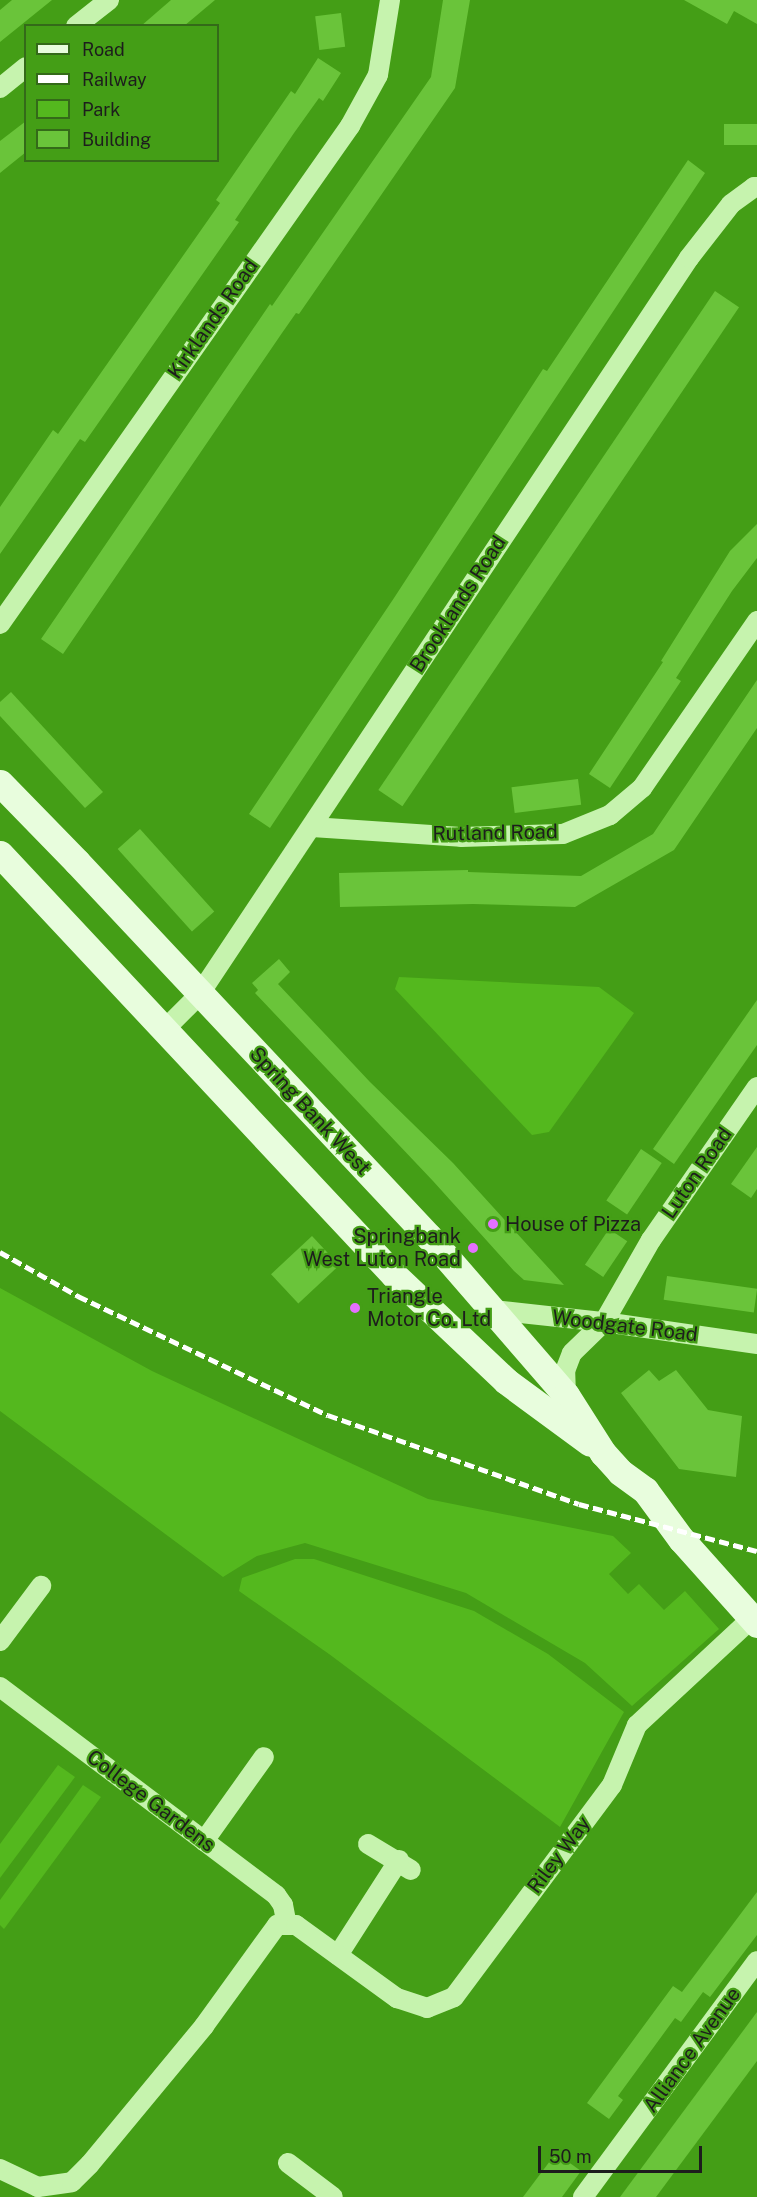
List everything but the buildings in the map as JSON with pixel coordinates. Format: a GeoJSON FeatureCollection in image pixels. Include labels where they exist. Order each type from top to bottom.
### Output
{"type":"FeatureCollection","features":[{"type":"Feature","properties":{"kind":"street"},"geometry":{"type":"LineString","coordinates":[[79,24],[109,0]]}},
{"type":"Feature","properties":{"kind":"street","name":"Kirklands Road"},"geometry":{"type":"LineString","coordinates":[[0,624],[350,126],[378,75],[388,1]]}},
{"type":"Feature","properties":{"kind":"street"},"geometry":{"type":"LineString","coordinates":[[0,88],[24,69]]}},
{"type":"Feature","properties":{"kind":"street","name":"Brooklands Road"},"geometry":{"type":"LineString","coordinates":[[165,1029],[199,995],[688,258],[731,204],[757,187]]}},
{"type":"Feature","properties":{"kind":"street","name":"Rutland Road"},"geometry":{"type":"LineString","coordinates":[[312,827],[461,837],[562,834],[610,815],[642,789],[757,621]]}},
{"type":"Feature","properties":{"kind":"street","name":"Spring Bank West"},"geometry":{"type":"LineString","coordinates":[[0,783],[429,1237],[567,1395],[603,1453]]}},
{"type":"Feature","properties":{"kind":"street","name":"Spring Bank West"},"geometry":{"type":"LineString","coordinates":[[0,854],[394,1275],[506,1382],[603,1453],[621,1472],[645,1490],[681,1539],[754,1621]]}},
{"type":"Feature","properties":{"kind":"street","name":"Luton Road"},"geometry":{"type":"LineString","coordinates":[[567,1395],[565,1371],[572,1353],[604,1322],[651,1240],[757,1087]]}},
{"type":"Feature","properties":{"kind":"street","name":"Woodgate Road"},"geometry":{"type":"LineString","coordinates":[[493,1310],[604,1322],[757,1344]]}},
{"type":"Feature","properties":{"kind":"street"},"geometry":{"type":"LineString","coordinates":[[0,1641],[40,1586]]}},
{"type":"Feature","properties":{"kind":"street","name":"Riley Way"},"geometry":{"type":"LineString","coordinates":[[287,1925],[296,1925],[397,1998],[427,2008],[454,1997],[612,1785],[637,1725],[754,1621]]}},
{"type":"Feature","properties":{"kind":"street","name":"College Gardens"},"geometry":{"type":"LineString","coordinates":[[0,1686],[276,1895],[283,1905],[287,1925]]}},
{"type":"Feature","properties":{"kind":"street"},"geometry":{"type":"LineString","coordinates":[[204,1841],[264,1757]]}},
{"type":"Feature","properties":{"kind":"street"},"geometry":{"type":"LineString","coordinates":[[338,1956],[405,1865],[368,1844]]}},
{"type":"Feature","properties":{"kind":"street"},"geometry":{"type":"LineString","coordinates":[[0,2169],[38,2187],[75,2190],[90,2164],[204,2026],[277,1925],[287,1925]]}},
{"type":"Feature","properties":{"kind":"street","name":"Alliance Avenue"},"geometry":{"type":"LineString","coordinates":[[584,2197],[757,1961]]}},
{"type":"Feature","properties":{"kind":"street"},"geometry":{"type":"LineString","coordinates":[[288,2163],[309,2190],[333,2197]]}},
{"type":"Feature","properties":{"kind":"green space"},"geometry":{"type":"Polygon","coordinates":[[[399,977],[599,987],[634,1013],[549,1132],[532,1135],[395,989],[399,977]]]}},
{"type":"Feature","properties":{"kind":"green space"},"geometry":{"type":"Polygon","coordinates":[[[0,1288],[152,1371],[428,1499],[613,1536],[631,1553],[609,1574],[628,1594],[639,1584],[664,1610],[685,1591],[719,1629],[632,1706],[585,1663],[466,1593],[305,1543],[257,1556],[223,1577],[0,1411],[0,1288]]]}},
{"type":"Feature","properties":{"kind":"green space"},"geometry":{"type":"Polygon","coordinates":[[[295,1559],[314,1559],[474,1611],[548,1654],[624,1712],[560,1827],[329,1654],[239,1591],[242,1578],[295,1559]]]}},
{"type":"Feature","properties":{"kind":"green space"},"geometry":{"type":"Polygon","coordinates":[[[58,1765],[75,1777],[0,1878],[0,1844],[58,1765]]]}},
{"type":"Feature","properties":{"kind":"green space"},"geometry":{"type":"Polygon","coordinates":[[[83,1785],[101,1797],[4,1929],[0,1925],[0,1900],[83,1785]]]}},
{"type":"Feature","properties":{"kind":"railway"},"geometry":{"type":"LineString","coordinates":[[0,1252],[78,1296],[328,1415],[579,1504],[757,1551]]}},
{"type":"Feature","properties":{"kind":"place","name":"House of Pizza"},"geometry":{"type":"Point","coordinates":[493,1224]}},
{"type":"Feature","properties":{"kind":"place","name":"Springbank West Luton Road"},"geometry":{"type":"Point","coordinates":[473,1248]}},
{"type":"Feature","properties":{"kind":"place","name":"Triangle Motor Co. Ltd"},"geometry":{"type":"Point","coordinates":[355,1308]}}]}
